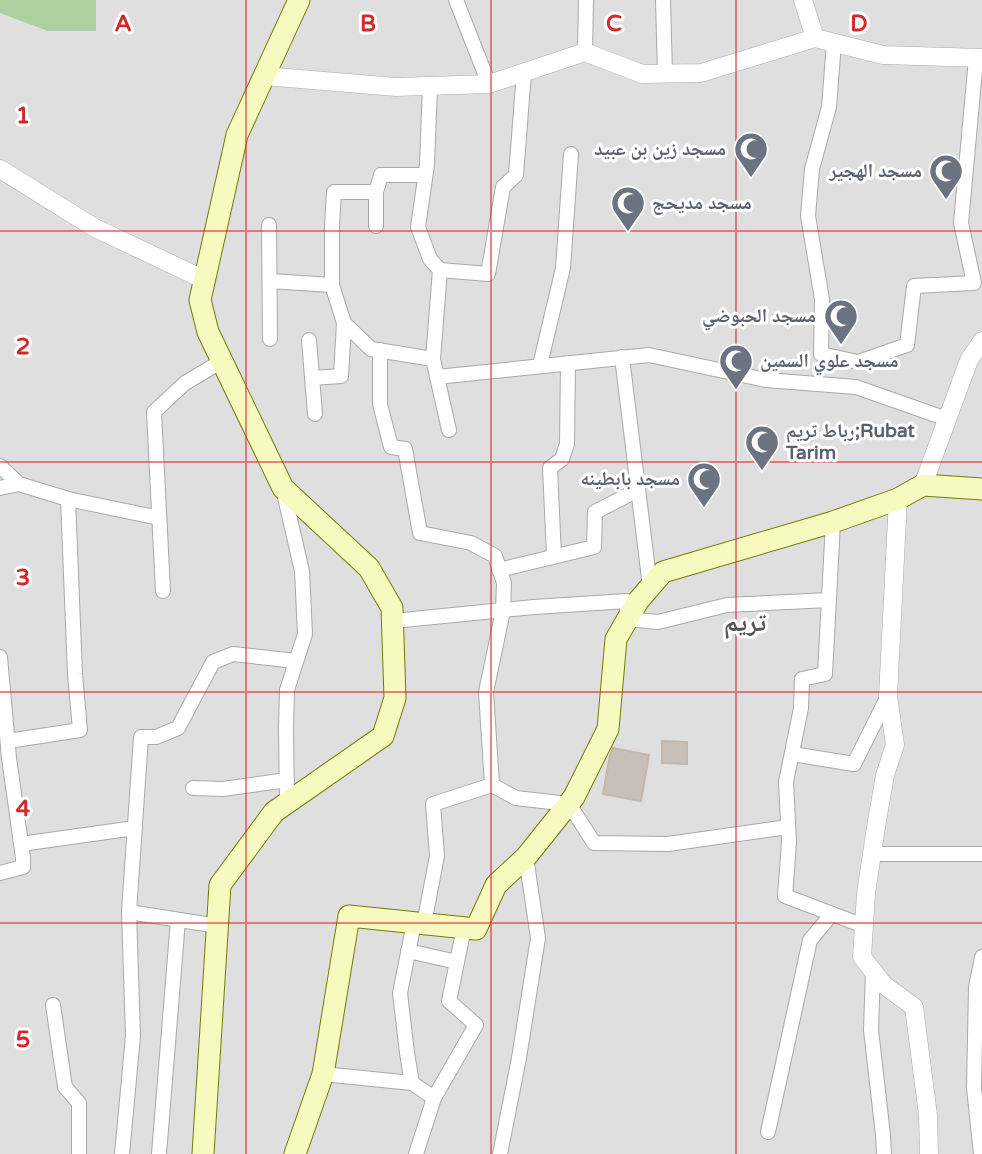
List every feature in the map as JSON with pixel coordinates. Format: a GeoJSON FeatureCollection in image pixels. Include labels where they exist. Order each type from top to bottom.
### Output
{"type":"FeatureCollection","features":[{"type":"Feature","properties":{"kind":"main road"},"geometry":{"type":"LineString","coordinates":[[203,1154],[220,885],[274,812],[383,736],[395,698],[392,608],[369,568],[283,488],[208,332],[200,300],[237,135],[299,0]]}},
{"type":"Feature","properties":{"kind":"main road"},"geometry":{"type":"LineString","coordinates":[[295,1154],[323,1074],[349,916],[476,929],[496,886],[526,857],[574,797],[608,729],[616,639],[638,601],[663,572],[834,522],[898,499],[923,485],[982,489]]}},
{"type":"Feature","properties":{"kind":"street"},"geometry":{"type":"LineString","coordinates":[[456,0],[489,85]]}},
{"type":"Feature","properties":{"kind":"street"},"geometry":{"type":"LineString","coordinates":[[585,52],[586,0]]}},
{"type":"Feature","properties":{"kind":"street"},"geometry":{"type":"LineString","coordinates":[[663,0],[665,74]]}},
{"type":"Feature","properties":{"kind":"street"},"geometry":{"type":"LineString","coordinates":[[803,0],[815,38]]}},
{"type":"Feature","properties":{"kind":"street"},"geometry":{"type":"LineString","coordinates":[[264,76],[396,87],[489,85],[585,52],[642,74],[701,73],[815,38],[883,55],[979,58],[961,223],[974,283],[914,286],[907,345],[858,362],[821,354],[822,299],[808,216],[813,169],[829,107],[834,43]]}},
{"type":"Feature","properties":{"kind":"street"},"geometry":{"type":"LineString","coordinates":[[430,86],[425,175],[418,227],[430,259],[440,270],[488,274],[503,187],[516,175],[524,72]]}},
{"type":"Feature","properties":{"kind":"street"},"geometry":{"type":"LineString","coordinates":[[540,365],[563,268],[571,154]]}},
{"type":"Feature","properties":{"kind":"street"},"geometry":{"type":"LineString","coordinates":[[0,169],[94,228],[205,280]]}},
{"type":"Feature","properties":{"kind":"street"},"geometry":{"type":"LineString","coordinates":[[376,226],[376,192],[381,175],[425,175]]}},
{"type":"Feature","properties":{"kind":"street"},"geometry":{"type":"LineString","coordinates":[[312,378],[341,376],[344,323],[332,285],[334,192],[376,192]]}},
{"type":"Feature","properties":{"kind":"street"},"geometry":{"type":"LineString","coordinates":[[269,225],[270,339]]}},
{"type":"Feature","properties":{"kind":"street"},"geometry":{"type":"LineString","coordinates":[[440,270],[433,359],[449,430]]}},
{"type":"Feature","properties":{"kind":"street"},"geometry":{"type":"LineString","coordinates":[[270,281],[332,285]]}},
{"type":"Feature","properties":{"kind":"street"},"geometry":{"type":"LineString","coordinates":[[344,323],[371,349],[433,359]]}},
{"type":"Feature","properties":{"kind":"street"},"geometry":{"type":"LineString","coordinates":[[309,340],[315,414]]}},
{"type":"Feature","properties":{"kind":"street"},"geometry":{"type":"LineString","coordinates":[[923,485],[969,360],[982,341]]}},
{"type":"Feature","properties":{"kind":"street"},"geometry":{"type":"LineString","coordinates":[[380,350],[380,404],[391,447],[405,449],[421,533],[471,542],[495,556],[504,583],[503,611],[486,692],[492,785]]}},
{"type":"Feature","properties":{"kind":"street"},"geometry":{"type":"LineString","coordinates":[[437,377],[649,355],[766,380],[856,387],[947,419]]}},
{"type":"Feature","properties":{"kind":"street"},"geometry":{"type":"LineString","coordinates":[[622,357],[650,587]]}},
{"type":"Feature","properties":{"kind":"street"},"geometry":{"type":"LineString","coordinates":[[163,591],[154,412],[186,383],[222,361]]}},
{"type":"Feature","properties":{"kind":"street"},"geometry":{"type":"LineString","coordinates":[[554,556],[550,468],[562,459],[567,444],[568,362]]}},
{"type":"Feature","properties":{"kind":"street"},"geometry":{"type":"LineString","coordinates":[[0,466],[19,484],[68,499],[159,518]]}},
{"type":"Feature","properties":{"kind":"street"},"geometry":{"type":"LineString","coordinates":[[0,488],[19,484]]}},
{"type":"Feature","properties":{"kind":"street"},"geometry":{"type":"LineString","coordinates":[[283,488],[302,571],[305,634],[288,690],[287,803]]}},
{"type":"Feature","properties":{"kind":"street"},"geometry":{"type":"LineString","coordinates":[[499,569],[594,547],[595,512],[638,490]]}},
{"type":"Feature","properties":{"kind":"street"},"geometry":{"type":"LineString","coordinates":[[6,748],[80,730],[68,499]]}},
{"type":"Feature","properties":{"kind":"street"},"geometry":{"type":"LineString","coordinates":[[898,499],[888,696],[895,745],[885,775],[872,854],[862,957],[884,985],[914,1007],[928,1115],[929,1154]]}},
{"type":"Feature","properties":{"kind":"street"},"geometry":{"type":"LineString","coordinates":[[834,522],[825,674],[802,679],[801,708],[786,782],[789,843],[785,896],[864,926]]}},
{"type":"Feature","properties":{"kind":"street"},"geometry":{"type":"LineString","coordinates":[[393,621],[627,601],[628,619],[658,622],[727,605],[829,600]]}},
{"type":"Feature","properties":{"kind":"street"},"geometry":{"type":"LineString","coordinates":[[122,1154],[133,1036],[129,912],[141,737],[156,737],[178,728],[212,662],[233,654],[296,661]]}},
{"type":"Feature","properties":{"kind":"street"},"geometry":{"type":"LineString","coordinates":[[0,657],[6,748],[23,867],[0,873]]}},
{"type":"Feature","properties":{"kind":"street"},"geometry":{"type":"LineString","coordinates":[[792,754],[854,764],[888,696]]}},
{"type":"Feature","properties":{"kind":"street"},"geometry":{"type":"LineString","coordinates":[[193,788],[223,789],[287,780]]}},
{"type":"Feature","properties":{"kind":"street"},"geometry":{"type":"LineString","coordinates":[[412,1083],[400,993],[408,951],[419,923],[437,856],[433,804],[492,785],[516,798],[569,804],[594,843],[668,844],[788,827]]}},
{"type":"Feature","properties":{"kind":"street"},"geometry":{"type":"LineString","coordinates":[[21,844],[135,828]]}},
{"type":"Feature","properties":{"kind":"street"},"geometry":{"type":"LineString","coordinates":[[872,854],[982,854]]}},
{"type":"Feature","properties":{"kind":"street"},"geometry":{"type":"LineString","coordinates":[[500,1154],[538,938],[526,857]]}},
{"type":"Feature","properties":{"kind":"street"},"geometry":{"type":"LineString","coordinates":[[129,912],[218,926]]}},
{"type":"Feature","properties":{"kind":"street"},"geometry":{"type":"LineString","coordinates":[[768,1132],[810,940],[832,914]]}},
{"type":"Feature","properties":{"kind":"street"},"geometry":{"type":"LineString","coordinates":[[159,1154],[178,920]]}},
{"type":"Feature","properties":{"kind":"street"},"geometry":{"type":"LineString","coordinates":[[416,1154],[433,1098],[476,1025],[449,1001],[464,928]]}},
{"type":"Feature","properties":{"kind":"street"},"geometry":{"type":"LineString","coordinates":[[408,951],[457,962]]}},
{"type":"Feature","properties":{"kind":"street"},"geometry":{"type":"LineString","coordinates":[[981,1154],[974,1088],[979,1034],[976,988],[982,957]]}},
{"type":"Feature","properties":{"kind":"street"},"geometry":{"type":"LineString","coordinates":[[873,971],[871,1030],[884,1154]]}},
{"type":"Feature","properties":{"kind":"street"},"geometry":{"type":"LineString","coordinates":[[53,1005],[65,1087],[79,1103],[79,1154]]}},
{"type":"Feature","properties":{"kind":"street"},"geometry":{"type":"LineString","coordinates":[[323,1074],[412,1083],[433,1098]]}},
{"type":"Feature","properties":{"kind":"shaded area"},"geometry":{"type":"Polygon","coordinates":[[[0,0],[982,0],[982,1154],[0,1154],[0,0]]]}},
{"type":"Feature","properties":{"kind":"green space"},"geometry":{"type":"Polygon","coordinates":[[[0,0],[96,0],[96,31],[48,31],[0,13],[0,0]]]}},
{"type":"Feature","properties":{"kind":"building"},"geometry":{"type":"Polygon","coordinates":[[[662,741],[687,742],[687,764],[662,763],[662,741]]]}},
{"type":"Feature","properties":{"kind":"building"},"geometry":{"type":"Polygon","coordinates":[[[613,748],[649,755],[641,801],[603,794],[613,748]]]}},
{"type":"Feature","properties":{"kind":"place","name":"مسجد زين بن عبيد"},"geometry":{"type":"Point","coordinates":[751,179]}},
{"type":"Feature","properties":{"kind":"place","name":"مسجد الهجير"},"geometry":{"type":"Point","coordinates":[946,201]}},
{"type":"Feature","properties":{"kind":"place","name":"مسجد مديحج"},"geometry":{"type":"Point","coordinates":[628,233]}},
{"type":"Feature","properties":{"kind":"place","name":"مسجد الحبوضي"},"geometry":{"type":"Point","coordinates":[841,346]}},
{"type":"Feature","properties":{"kind":"place","name":"مسجد علوي السمين"},"geometry":{"type":"Point","coordinates":[736,391]}},
{"type":"Feature","properties":{"kind":"place","name":"رباط تريم;Rubat Tarim"},"geometry":{"type":"Point","coordinates":[762,472]}},
{"type":"Feature","properties":{"kind":"place","name":"مسجد بابطينه"},"geometry":{"type":"Point","coordinates":[704,509]}},
{"type":"Feature","properties":{"kind":"district","name":"تريم"},"geometry":{"type":"Point","coordinates":[745,622]}}]}
